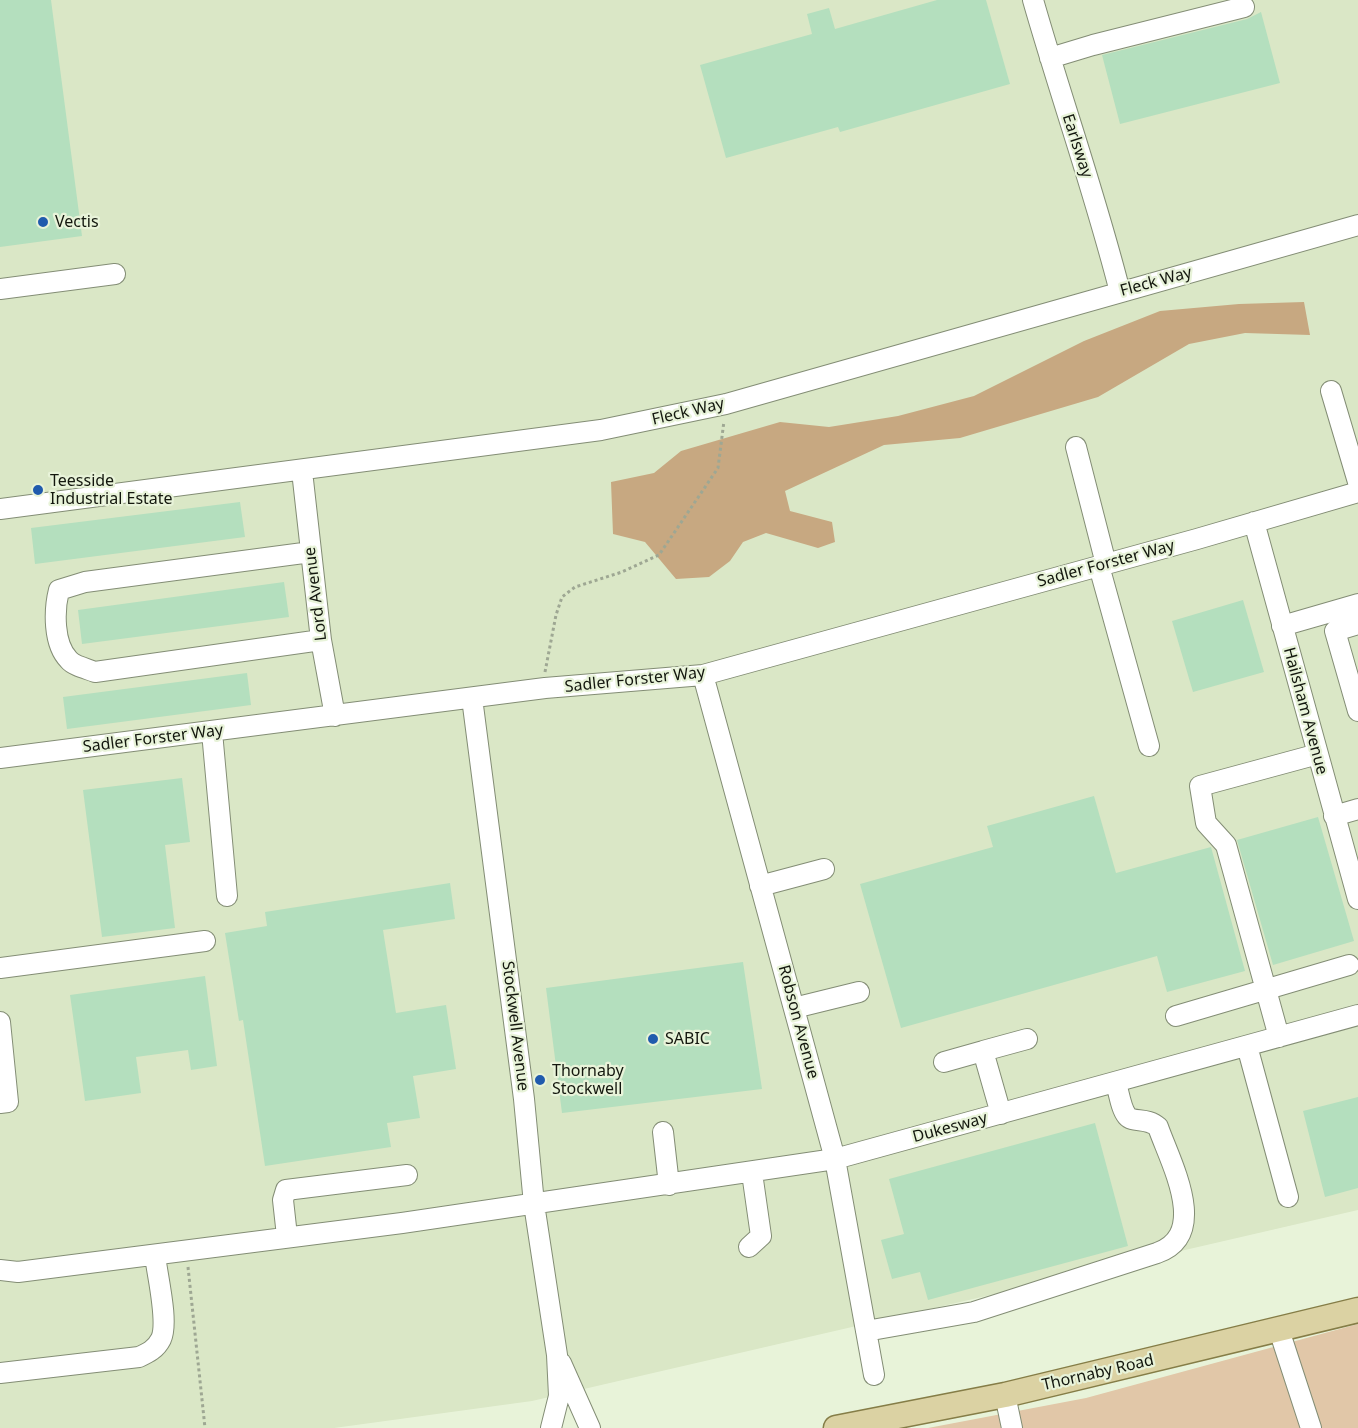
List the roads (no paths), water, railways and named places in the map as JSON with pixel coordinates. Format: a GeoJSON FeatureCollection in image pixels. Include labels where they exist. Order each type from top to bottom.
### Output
{"type":"FeatureCollection","features":[{"type":"Feature","properties":{"kind":"main road","name":"Thornaby Road"},"geometry":{"type":"LineString","coordinates":[[836,1428],[1005,1395],[1358,1310]]}},
{"type":"Feature","properties":{"kind":"street","name":"Earlsway"},"geometry":{"type":"LineString","coordinates":[[1034,0],[1105,232],[1120,292]]}},
{"type":"Feature","properties":{"kind":"street"},"geometry":{"type":"LineString","coordinates":[[1050,58],[1093,45],[1244,8]]}},
{"type":"Feature","properties":{"kind":"street","name":"Fleck Way"},"geometry":{"type":"LineString","coordinates":[[0,509],[602,430],[726,404],[1358,225]]}},
{"type":"Feature","properties":{"kind":"street"},"geometry":{"type":"LineString","coordinates":[[0,289],[115,274]]}},
{"type":"Feature","properties":{"kind":"street"},"geometry":{"type":"LineString","coordinates":[[1331,391],[1358,482]]}},
{"type":"Feature","properties":{"kind":"street"},"geometry":{"type":"LineString","coordinates":[[1076,447],[1149,746]]}},
{"type":"Feature","properties":{"kind":"street","name":"Lord Avenue"},"geometry":{"type":"LineString","coordinates":[[302,471],[321,640],[334,716]]}},
{"type":"Feature","properties":{"kind":"street","name":"Sadler Forster Way"},"geometry":{"type":"LineString","coordinates":[[0,758],[545,688],[703,675],[1358,492]]}},
{"type":"Feature","properties":{"kind":"street","name":"Hailsham Avenue"},"geometry":{"type":"LineString","coordinates":[[1254,522],[1358,899]]}},
{"type":"Feature","properties":{"kind":"street"},"geometry":{"type":"LineString","coordinates":[[311,552],[85,582],[59,590],[54,607],[61,647],[69,662],[95,672],[321,640]]}},
{"type":"Feature","properties":{"kind":"street"},"geometry":{"type":"LineString","coordinates":[[1282,626],[1358,604]]}},
{"type":"Feature","properties":{"kind":"street"},"geometry":{"type":"LineString","coordinates":[[1358,624],[1335,631],[1358,711]]}},
{"type":"Feature","properties":{"kind":"street","name":"Robson Avenue"},"geometry":{"type":"LineString","coordinates":[[703,675],[835,1159],[874,1375]]}},
{"type":"Feature","properties":{"kind":"street","name":"Stockwell Avenue"},"geometry":{"type":"LineString","coordinates":[[472,698],[522,1087],[534,1204],[557,1355],[559,1396],[551,1428]]}},
{"type":"Feature","properties":{"kind":"street"},"geometry":{"type":"LineString","coordinates":[[212,732],[227,897]]}},
{"type":"Feature","properties":{"kind":"street"},"geometry":{"type":"LineString","coordinates":[[1279,1037],[1226,845],[1206,823],[1200,786],[1318,754]]}},
{"type":"Feature","properties":{"kind":"street"},"geometry":{"type":"LineString","coordinates":[[1334,816],[1358,809]]}},
{"type":"Feature","properties":{"kind":"street"},"geometry":{"type":"LineString","coordinates":[[760,886],[824,869]]}},
{"type":"Feature","properties":{"kind":"street"},"geometry":{"type":"LineString","coordinates":[[0,968],[205,941]]}},
{"type":"Feature","properties":{"kind":"street"},"geometry":{"type":"LineString","coordinates":[[1176,1016],[1349,964]]}},
{"type":"Feature","properties":{"kind":"street"},"geometry":{"type":"LineString","coordinates":[[794,1008],[858,992]]}},
{"type":"Feature","properties":{"kind":"street","name":"Dukesway"},"geometry":{"type":"LineString","coordinates":[[0,1270],[18,1272],[186,1251],[669,1185],[835,1159],[1358,1015]]}},
{"type":"Feature","properties":{"kind":"street"},"geometry":{"type":"LineString","coordinates":[[0,1022],[8,1102],[0,1103]]}},
{"type":"Feature","properties":{"kind":"street"},"geometry":{"type":"LineString","coordinates":[[944,1062],[1027,1039]]}},
{"type":"Feature","properties":{"kind":"street"},"geometry":{"type":"LineString","coordinates":[[1246,1046],[1287,1197]]}},
{"type":"Feature","properties":{"kind":"street"},"geometry":{"type":"LineString","coordinates":[[982,1051],[1001,1114]]}},
{"type":"Feature","properties":{"kind":"street"},"geometry":{"type":"LineString","coordinates":[[866,1331],[974,1312],[1157,1253],[1177,1242],[1185,1225],[1184,1206],[1158,1127],[1151,1120],[1133,1119],[1127,1116],[1116,1083]]}},
{"type":"Feature","properties":{"kind":"street"},"geometry":{"type":"LineString","coordinates":[[663,1132],[669,1185]]}},
{"type":"Feature","properties":{"kind":"street"},"geometry":{"type":"LineString","coordinates":[[749,1247],[761,1236],[752,1173]]}},
{"type":"Feature","properties":{"kind":"street"},"geometry":{"type":"LineString","coordinates":[[287,1236],[283,1200],[286,1190],[407,1174]]}},
{"type":"Feature","properties":{"kind":"street"},"geometry":{"type":"LineString","coordinates":[[0,1373],[139,1357],[152,1350],[161,1338],[163,1324],[155,1255]]}},
{"type":"Feature","properties":{"kind":"street"},"geometry":{"type":"LineString","coordinates":[[1279,1330],[1311,1428]]}},
{"type":"Feature","properties":{"kind":"street","name":"Stockwell Avenue"},"geometry":{"type":"LineString","coordinates":[[557,1355],[590,1428]]}},
{"type":"Feature","properties":{"kind":"street"},"geometry":{"type":"LineString","coordinates":[[1005,1395],[1012,1428]]}},
{"type":"Feature","properties":{"kind":"place","name":"Vectis"},"geometry":{"type":"Point","coordinates":[43,222]}},
{"type":"Feature","properties":{"kind":"place","name":"Teesside Industrial Estate"},"geometry":{"type":"Point","coordinates":[38,490]}},
{"type":"Feature","properties":{"kind":"place","name":"SABIC"},"geometry":{"type":"Point","coordinates":[653,1039]}},
{"type":"Feature","properties":{"kind":"place","name":"Thornaby Stockwell"},"geometry":{"type":"Point","coordinates":[540,1080]}}]}
